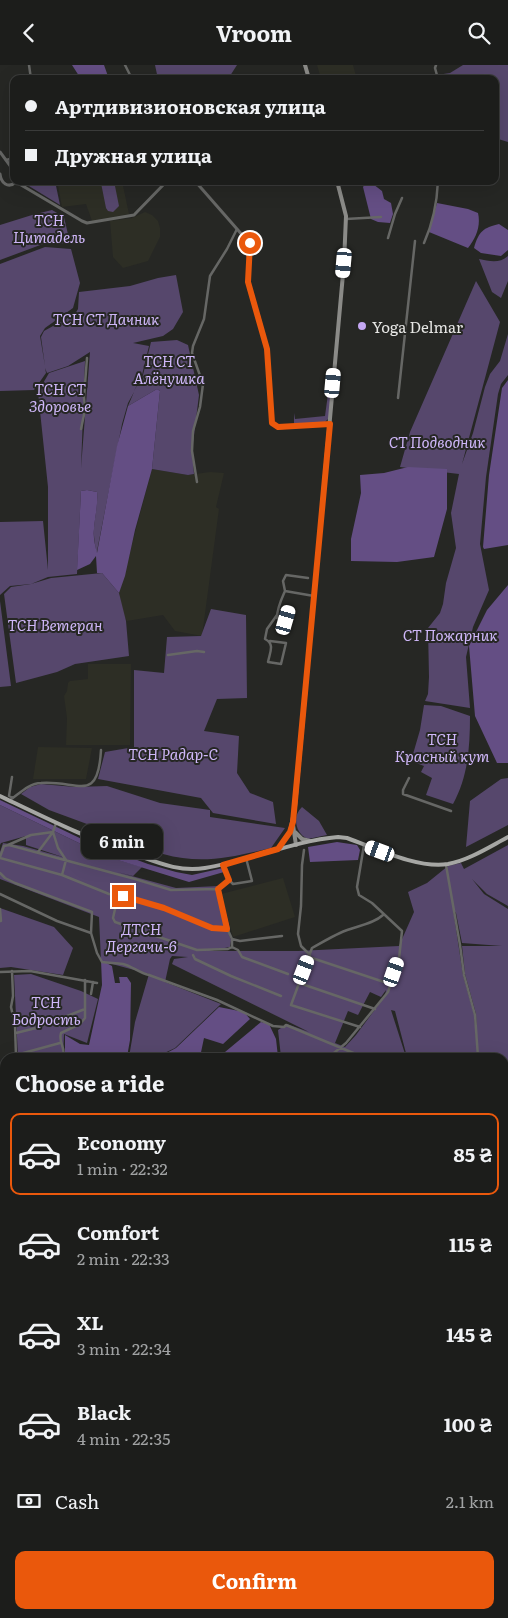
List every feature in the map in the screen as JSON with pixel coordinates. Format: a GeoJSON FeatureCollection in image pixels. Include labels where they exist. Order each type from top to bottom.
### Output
{"type":"FeatureCollection","features":[{"type":"Feature","properties":{"kind":"main road"},"geometry":{"type":"LineString","coordinates":[[294,844],[292,832],[344,263],[346,219],[338,185]]}},
{"type":"Feature","properties":{"kind":"main road"},"geometry":{"type":"LineString","coordinates":[[0,796],[12,799],[56,823],[99,842],[168,866],[196,869],[223,865],[294,844],[338,837],[347,838],[405,859],[446,865],[462,860],[508,837]]}},
{"type":"Feature","properties":{"kind":"main road"},"geometry":{"type":"LineString","coordinates":[[288,839],[292,832]]}},
{"type":"Feature","properties":{"kind":"main road"},"geometry":{"type":"LineString","coordinates":[[292,832],[302,839],[312,842]]}},
{"type":"Feature","properties":{"kind":"main road"},"geometry":{"type":"LineString","coordinates":[[278,849],[292,832]]}},
{"type":"Feature","properties":{"kind":"main road"},"geometry":{"type":"LineString","coordinates":[[288,839],[292,836],[294,844]]}},
{"type":"Feature","properties":{"kind":"main road"},"geometry":{"type":"LineString","coordinates":[[288,839],[288,842],[294,844]]}},
{"type":"Feature","properties":{"kind":"street"},"geometry":{"type":"LineString","coordinates":[[0,151],[10,165]]}},
{"type":"Feature","properties":{"kind":"street"},"geometry":{"type":"LineString","coordinates":[[6,159],[10,158]]}},
{"type":"Feature","properties":{"kind":"street"},"geometry":{"type":"LineString","coordinates":[[0,174],[1,180],[5,184],[10,185]]}},
{"type":"Feature","properties":{"kind":"street"},"geometry":{"type":"LineString","coordinates":[[23,185],[87,223],[134,215],[163,185]]}},
{"type":"Feature","properties":{"kind":"street"},"geometry":{"type":"LineString","coordinates":[[198,185],[251,245],[248,282],[267,349],[272,423],[278,427],[330,424]]}},
{"type":"Feature","properties":{"kind":"street"},"geometry":{"type":"LineString","coordinates":[[424,243],[429,233],[437,203],[438,185]]}},
{"type":"Feature","properties":{"kind":"street"},"geometry":{"type":"LineString","coordinates":[[388,238],[402,198]]}},
{"type":"Feature","properties":{"kind":"street"},"geometry":{"type":"LineString","coordinates":[[346,219],[381,217]]}},
{"type":"Feature","properties":{"kind":"street"},"geometry":{"type":"LineString","coordinates":[[197,482],[192,451],[193,431],[203,393],[203,384],[192,353],[193,346],[204,319],[210,276],[237,229]]}},
{"type":"Feature","properties":{"kind":"street"},"geometry":{"type":"LineString","coordinates":[[398,398],[415,241]]}},
{"type":"Feature","properties":{"kind":"street"},"geometry":{"type":"LineString","coordinates":[[81,429],[85,410],[84,397],[88,358]]}},
{"type":"Feature","properties":{"kind":"street"},"geometry":{"type":"LineString","coordinates":[[270,641],[272,645],[268,661],[281,664],[286,643],[265,639],[267,629],[277,615],[278,606],[285,591],[283,581],[286,575],[308,578]]}},
{"type":"Feature","properties":{"kind":"street"},"geometry":{"type":"LineString","coordinates":[[285,591],[314,596]]}},
{"type":"Feature","properties":{"kind":"street"},"geometry":{"type":"LineString","coordinates":[[285,627],[290,608]]}},
{"type":"Feature","properties":{"kind":"street"},"geometry":{"type":"LineString","coordinates":[[277,615],[277,618],[286,620]]}},
{"type":"Feature","properties":{"kind":"street"},"geometry":{"type":"LineString","coordinates":[[168,655],[197,651],[204,653]]}},
{"type":"Feature","properties":{"kind":"street"},"geometry":{"type":"LineString","coordinates":[[12,777],[9,796],[12,799],[29,786],[41,783],[88,785],[96,779],[101,750]]}},
{"type":"Feature","properties":{"kind":"street"},"geometry":{"type":"LineString","coordinates":[[409,778],[403,794],[450,811]]}},
{"type":"Feature","properties":{"kind":"street"},"geometry":{"type":"LineString","coordinates":[[38,851],[53,832],[56,823]]}},
{"type":"Feature","properties":{"kind":"street"},"geometry":{"type":"LineString","coordinates":[[53,832],[31,835],[4,846],[0,858],[62,875],[109,895],[164,908],[212,928],[227,929]]}},
{"type":"Feature","properties":{"kind":"street"},"geometry":{"type":"LineString","coordinates":[[53,832],[58,848],[66,860],[62,875]]}},
{"type":"Feature","properties":{"kind":"street"},"geometry":{"type":"LineString","coordinates":[[7,845],[38,851],[171,890],[218,889],[229,880]]}},
{"type":"Feature","properties":{"kind":"street"},"geometry":{"type":"LineString","coordinates":[[334,1053],[360,1027],[388,992],[399,959],[402,931],[372,903],[359,895],[356,887],[364,845]]}},
{"type":"Feature","properties":{"kind":"street"},"geometry":{"type":"LineString","coordinates":[[304,850],[298,934],[301,946],[309,956],[390,985]]}},
{"type":"Feature","properties":{"kind":"street"},"geometry":{"type":"LineString","coordinates":[[223,865],[229,880],[235,885],[252,881],[246,858]]}},
{"type":"Feature","properties":{"kind":"street"},"geometry":{"type":"LineString","coordinates":[[446,865],[464,975],[475,1015],[478,1053]]}},
{"type":"Feature","properties":{"kind":"street"},"geometry":{"type":"LineString","coordinates":[[0,873],[5,878],[92,912],[91,933],[102,962],[123,964],[143,974],[217,1000],[273,1026],[284,1027],[286,1025],[354,1053]]}},
{"type":"Feature","properties":{"kind":"street"},"geometry":{"type":"LineString","coordinates":[[218,889],[227,929],[232,939],[232,947]]}},
{"type":"Feature","properties":{"kind":"street"},"geometry":{"type":"LineString","coordinates":[[0,894],[57,921],[91,933]]}},
{"type":"Feature","properties":{"kind":"street"},"geometry":{"type":"LineString","coordinates":[[118,896],[113,918],[115,922],[197,950],[228,949],[232,947],[238,950],[242,957],[288,974]]}},
{"type":"Feature","properties":{"kind":"street"},"geometry":{"type":"LineString","coordinates":[[0,909],[0,921]]}},
{"type":"Feature","properties":{"kind":"street"},"geometry":{"type":"LineString","coordinates":[[360,1027],[291,1005],[312,948],[340,933],[376,921],[384,914]]}},
{"type":"Feature","properties":{"kind":"street"},"geometry":{"type":"LineString","coordinates":[[232,939],[240,941],[282,935]]}},
{"type":"Feature","properties":{"kind":"street"},"geometry":{"type":"LineString","coordinates":[[193,955],[195,959],[231,976],[280,996]]}},
{"type":"Feature","properties":{"kind":"street"},"geometry":{"type":"LineString","coordinates":[[12,971],[13,996],[11,1007],[16,1033],[16,1053]]}},
{"type":"Feature","properties":{"kind":"street"},"geometry":{"type":"LineString","coordinates":[[0,972],[36,971],[95,982],[91,994]]}},
{"type":"Feature","properties":{"kind":"street"},"geometry":{"type":"LineString","coordinates":[[64,1053],[60,1043],[62,1031],[84,1021],[86,1009],[85,980]]}},
{"type":"Feature","properties":{"kind":"street"},"geometry":{"type":"LineString","coordinates":[[299,983],[375,1009]]}},
{"type":"Feature","properties":{"kind":"street"},"geometry":{"type":"LineString","coordinates":[[16,1033],[36,1028],[86,1009]]}},
{"type":"Feature","properties":{"kind":"street"},"geometry":{"type":"LineString","coordinates":[[29,1053],[60,1043]]}},
{"type":"Feature","properties":{"kind":"shaded area"},"geometry":{"type":"Polygon","coordinates":[[[72,65],[104,65],[108,75],[78,75],[72,65]]]}},
{"type":"Feature","properties":{"kind":"shaded area"},"geometry":{"type":"Polygon","coordinates":[[[317,65],[353,65],[356,75],[320,75],[317,65]]]}},
{"type":"Feature","properties":{"kind":"shaded area"},"geometry":{"type":"Polygon","coordinates":[[[58,185],[123,185],[129,214],[92,221],[86,204],[62,207],[58,185]]]}},
{"type":"Feature","properties":{"kind":"shaded area"},"geometry":{"type":"Polygon","coordinates":[[[364,185],[374,185],[382,191],[384,199],[391,203],[393,214],[390,223],[371,219],[363,187],[364,185]]]}},
{"type":"Feature","properties":{"kind":"shaded area"},"geometry":{"type":"Polygon","coordinates":[[[437,203],[468,209],[478,213],[479,223],[477,232],[468,248],[429,232],[437,203]]]}},
{"type":"Feature","properties":{"kind":"shaded area"},"geometry":{"type":"Polygon","coordinates":[[[145,212],[152,215],[158,221],[160,237],[148,261],[123,268],[113,257],[110,221],[132,218],[145,212]]]}},
{"type":"Feature","properties":{"kind":"shaded area"},"geometry":{"type":"Polygon","coordinates":[[[499,224],[508,230],[508,250],[501,256],[481,253],[474,248],[482,231],[499,224]]]}},
{"type":"Feature","properties":{"kind":"shaded area"},"geometry":{"type":"Polygon","coordinates":[[[508,380],[508,545],[484,549],[489,475],[502,388],[508,380]]]}},
{"type":"Feature","properties":{"kind":"shaded area"},"geometry":{"type":"Polygon","coordinates":[[[157,389],[160,391],[152,469],[119,593],[102,573],[97,573],[96,556],[90,564],[77,570],[81,491],[97,492],[94,541],[97,553],[117,446],[128,406],[157,389]]]}},
{"type":"Feature","properties":{"kind":"shaded area"},"geometry":{"type":"Polygon","coordinates":[[[408,467],[447,469],[447,509],[434,557],[397,562],[351,561],[351,539],[361,493],[360,475],[384,473],[408,467]]]}},
{"type":"Feature","properties":{"kind":"shaded area"},"geometry":{"type":"Polygon","coordinates":[[[152,469],[188,475],[210,472],[224,473],[216,507],[219,509],[202,636],[175,631],[163,615],[127,621],[123,615],[119,593],[152,469]]]}},
{"type":"Feature","properties":{"kind":"shaded area"},"geometry":{"type":"Polygon","coordinates":[[[508,585],[508,763],[497,763],[475,716],[469,646],[487,610],[508,585]]]}},
{"type":"Feature","properties":{"kind":"shaded area"},"geometry":{"type":"Polygon","coordinates":[[[88,664],[131,664],[130,745],[66,745],[67,718],[64,696],[70,681],[88,679],[88,664]]]}},
{"type":"Feature","properties":{"kind":"shaded area"},"geometry":{"type":"Polygon","coordinates":[[[38,747],[92,748],[86,779],[33,779],[38,747]]]}},
{"type":"Feature","properties":{"kind":"shaded area"},"geometry":{"type":"Polygon","coordinates":[[[0,800],[86,841],[148,864],[192,875],[223,868],[224,872],[189,882],[108,857],[0,805],[0,800]]]}},
{"type":"Feature","properties":{"kind":"shaded area"},"geometry":{"type":"Polygon","coordinates":[[[337,842],[357,845],[360,850],[358,860],[310,862],[308,847],[337,842]]]}},
{"type":"Feature","properties":{"kind":"shaded area"},"geometry":{"type":"Polygon","coordinates":[[[283,878],[295,917],[233,937],[221,894],[283,878]]]}},
{"type":"Feature","properties":{"kind":"shaded area"},"geometry":{"type":"Polygon","coordinates":[[[101,960],[112,966],[115,983],[120,983],[119,977],[127,977],[131,983],[130,1040],[128,1053],[65,1053],[65,1035],[80,1044],[89,1045],[102,985],[101,960]]]}},
{"type":"Feature","properties":{"kind":"shaded area"},"geometry":{"type":"Polygon","coordinates":[[[219,1007],[244,1012],[250,1019],[223,1044],[204,1038],[201,1053],[167,1053],[176,1048],[219,1007]]]}},
{"type":"Feature","properties":{"kind":"shaded area"},"geometry":{"type":"Polygon","coordinates":[[[261,1022],[269,1024],[276,1039],[278,1053],[224,1053],[261,1022]]]}},
{"type":"Feature","properties":{"kind":"green space"},"geometry":{"type":"Polygon","coordinates":[[[155,65],[237,65],[231,75],[157,75],[155,65]]]}},
{"type":"Feature","properties":{"kind":"green space"},"geometry":{"type":"Polygon","coordinates":[[[463,65],[508,65],[508,142],[499,139],[499,75],[437,75],[450,73],[463,65]]]}},
{"type":"Feature","properties":{"kind":"green space"},"geometry":{"type":"Polygon","coordinates":[[[27,185],[56,185],[60,205],[27,185]]]}},
{"type":"Feature","properties":{"kind":"green space"},"geometry":{"type":"Polygon","coordinates":[[[101,185],[115,185],[119,206],[113,212],[108,211],[101,185]]]}},
{"type":"Feature","properties":{"kind":"green space","name":"ТСН Цитадель"},"geometry":{"type":"Polygon","coordinates":[[[52,210],[64,217],[70,243],[43,244],[0,260],[0,225],[52,210]]]}},
{"type":"Feature","properties":{"kind":"green space"},"geometry":{"type":"Polygon","coordinates":[[[45,247],[71,249],[80,283],[73,308],[45,328],[40,336],[45,366],[41,337],[44,331],[75,314],[78,309],[79,292],[130,286],[176,275],[183,312],[173,329],[163,336],[133,343],[149,346],[142,375],[134,391],[143,375],[151,342],[177,340],[188,345],[199,395],[192,451],[194,474],[188,475],[152,469],[160,391],[157,389],[128,406],[134,392],[128,403],[122,424],[96,556],[94,531],[97,492],[81,491],[77,574],[48,577],[31,584],[10,586],[0,595],[0,522],[43,521],[48,570],[48,487],[38,392],[49,373],[85,361],[81,468],[90,352],[68,366],[47,373],[45,368],[46,373],[34,390],[0,391],[0,264],[45,247]]]}},
{"type":"Feature","properties":{"kind":"green space"},"geometry":{"type":"Polygon","coordinates":[[[508,256],[508,281],[501,298],[492,292],[479,259],[498,261],[508,256]]]}},
{"type":"Feature","properties":{"kind":"green space"},"geometry":{"type":"Polygon","coordinates":[[[476,281],[500,322],[462,464],[473,433],[485,387],[490,374],[500,361],[508,334],[508,375],[501,384],[498,394],[486,477],[480,544],[489,590],[473,627],[466,657],[470,708],[425,701],[428,694],[429,677],[428,628],[440,613],[456,548],[451,513],[459,474],[400,467],[410,432],[476,281]]]}},
{"type":"Feature","properties":{"kind":"green space"},"geometry":{"type":"Polygon","coordinates":[[[330,379],[332,380],[329,418],[325,422],[296,425],[294,423],[294,413],[295,419],[325,416],[330,379]]]}},
{"type":"Feature","properties":{"kind":"green space","name":"ТСН Ветеран"},"geometry":{"type":"Polygon","coordinates":[[[102,573],[119,593],[126,621],[129,656],[75,664],[57,672],[16,683],[4,594],[11,587],[51,578],[102,573]]]}},
{"type":"Feature","properties":{"kind":"green space"},"geometry":{"type":"Polygon","coordinates":[[[0,601],[11,686],[0,687],[0,601]]]}},
{"type":"Feature","properties":{"kind":"green space","name":"ТСН Радар-С"},"geometry":{"type":"Polygon","coordinates":[[[211,609],[246,615],[247,698],[217,699],[204,731],[239,736],[237,773],[250,793],[273,802],[276,824],[213,813],[201,798],[98,779],[105,752],[134,747],[134,670],[164,673],[167,637],[201,636],[211,609]]]}},
{"type":"Feature","properties":{"kind":"green space","name":"ТСН Красный кут"},"geometry":{"type":"Polygon","coordinates":[[[424,705],[441,706],[470,716],[465,772],[453,804],[426,795],[432,778],[421,772],[424,766],[411,761],[420,730],[424,705]]]}},
{"type":"Feature","properties":{"kind":"green space"},"geometry":{"type":"Polygon","coordinates":[[[508,778],[508,825],[466,847],[470,801],[501,779],[508,778]]]}},
{"type":"Feature","properties":{"kind":"green space"},"geometry":{"type":"Polygon","coordinates":[[[41,784],[75,787],[107,786],[160,803],[210,810],[210,817],[285,828],[271,848],[217,859],[177,857],[163,854],[163,852],[49,810],[21,794],[30,787],[41,784]]]}},
{"type":"Feature","properties":{"kind":"green space","name":"ДТСН Дергачи-6"},"geometry":{"type":"Polygon","coordinates":[[[0,805],[108,857],[142,867],[133,876],[117,872],[176,888],[219,886],[230,929],[227,928],[231,940],[230,947],[209,951],[298,951],[399,946],[414,912],[408,892],[427,883],[448,866],[461,863],[464,869],[508,845],[508,906],[487,894],[472,879],[484,894],[508,909],[508,1053],[478,1053],[476,1014],[465,974],[462,946],[502,946],[462,943],[456,913],[453,909],[463,975],[474,1014],[477,1053],[406,1053],[395,1011],[391,1010],[405,1053],[281,1053],[278,1030],[287,1024],[309,1032],[172,964],[174,959],[188,957],[172,956],[165,982],[221,1004],[175,1048],[164,1053],[130,1053],[135,1022],[149,974],[101,961],[99,917],[0,879],[0,852],[3,843],[23,846],[66,858],[26,845],[26,836],[1,843],[0,845],[0,805]],[[386,990],[381,997],[370,992],[358,1015],[348,1011],[335,1043],[345,1047],[385,996],[386,990]]]}},
{"type":"Feature","properties":{"kind":"green space"},"geometry":{"type":"Polygon","coordinates":[[[302,807],[319,821],[327,835],[308,839],[300,833],[296,820],[302,807]]]}},
{"type":"Feature","properties":{"kind":"green space"},"geometry":{"type":"Polygon","coordinates":[[[0,908],[54,927],[73,948],[63,975],[11,967],[0,968],[0,908]]]}},
{"type":"Feature","properties":{"kind":"green space","name":"ТСН Бодрость"},"geometry":{"type":"Polygon","coordinates":[[[31,974],[81,991],[98,999],[87,1043],[64,1034],[63,1053],[18,1053],[14,975],[31,974]]]}},
{"type":"Feature","properties":{"kind":"place","name":"Yoga Delmar"},"geometry":{"type":"Point","coordinates":[362,326]}},
{"type":"Feature","properties":{"kind":"route"},"geometry":{"type":"LineString","coordinates":[[123,896],[164,908],[212,928],[227,929],[218,889],[229,880],[223,865],[278,849],[290,832],[293,822],[330,424],[273,426],[265,337],[248,282],[250,243]]}},
{"type":"Feature","properties":{"kind":"park label","name":"ТСН СТ Дачник"},"geometry":{"type":"Point","coordinates":[106,318]}},
{"type":"Feature","properties":{"kind":"park label","name":"ТСН СТ Алёнушка"},"geometry":{"type":"Point","coordinates":[169,368]}},
{"type":"Feature","properties":{"kind":"park label","name":"ТСН СТ Здоровье"},"geometry":{"type":"Point","coordinates":[60,396]}},
{"type":"Feature","properties":{"kind":"park label","name":"СТ Подводник"},"geometry":{"type":"Point","coordinates":[437,441]}},
{"type":"Feature","properties":{"kind":"park label","name":"СТ Пожарник"},"geometry":{"type":"Point","coordinates":[450,634]}}]}
